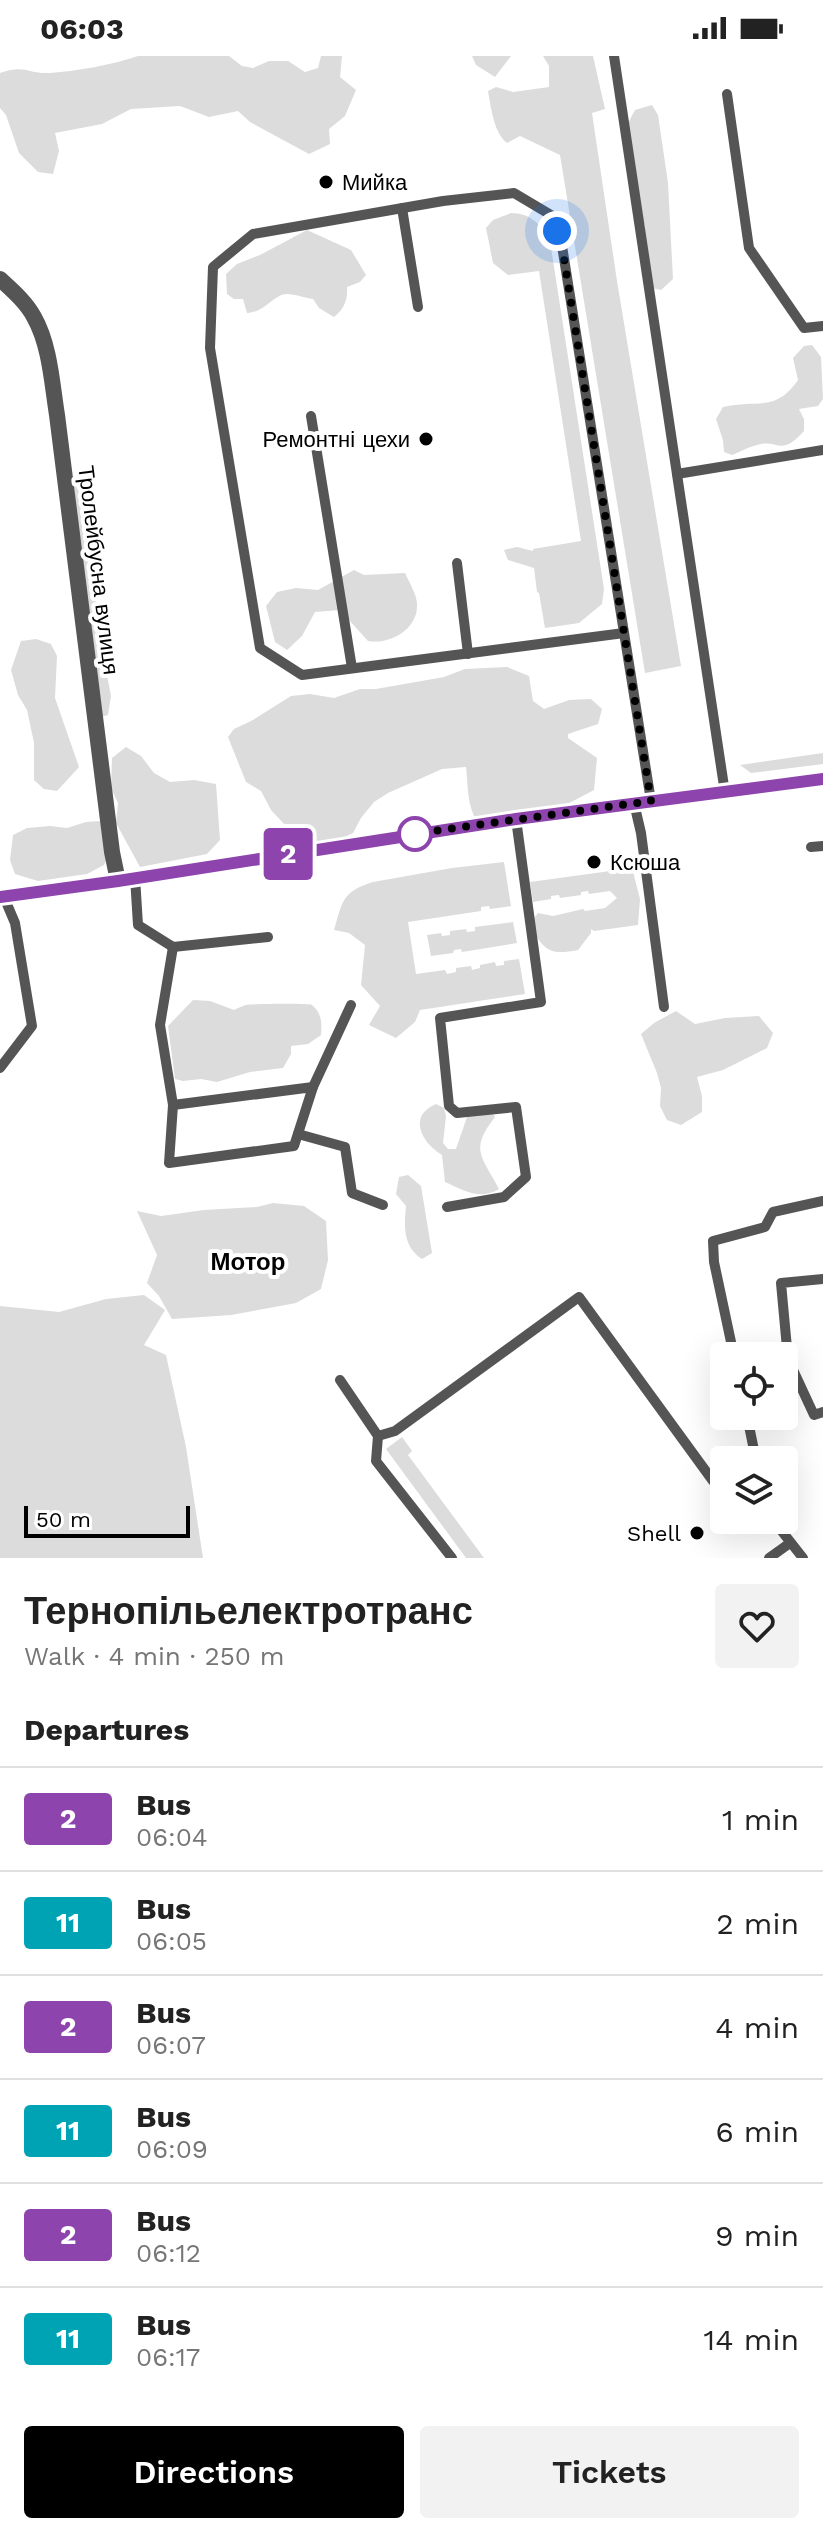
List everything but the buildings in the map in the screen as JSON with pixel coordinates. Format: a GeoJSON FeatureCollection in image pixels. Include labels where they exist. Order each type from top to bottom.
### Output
{"type":"FeatureCollection","features":[{"type":"Feature","properties":{"kind":"street","name":"Тролейбусна вулиця"},"geometry":{"type":"LineString","coordinates":[[0,279],[35,318],[45,348],[57,415],[112,852],[127,879]]}},
{"type":"Feature","properties":{"kind":"street"},"geometry":{"type":"LineString","coordinates":[[2,897],[516,819],[823,779]]}},
{"type":"Feature","properties":{"kind":"lane"},"geometry":{"type":"LineString","coordinates":[[614,56],[725,793]]}},
{"type":"Feature","properties":{"kind":"lane"},"geometry":{"type":"LineString","coordinates":[[727,94],[749,248],[804,328],[823,326]]}},
{"type":"Feature","properties":{"kind":"lane"},"geometry":{"type":"LineString","coordinates":[[624,633],[302,675],[260,648],[210,348],[213,267],[253,234],[443,201],[514,193],[551,215],[562,246],[624,633],[642,802],[641,833],[664,1007]]}},
{"type":"Feature","properties":{"kind":"lane"},"geometry":{"type":"LineString","coordinates":[[402,208],[418,307]]}},
{"type":"Feature","properties":{"kind":"lane"},"geometry":{"type":"LineString","coordinates":[[311,416],[352,668]]}},
{"type":"Feature","properties":{"kind":"lane"},"geometry":{"type":"LineString","coordinates":[[677,474],[823,450]]}},
{"type":"Feature","properties":{"kind":"lane"},"geometry":{"type":"LineString","coordinates":[[457,563],[468,654]]}},
{"type":"Feature","properties":{"kind":"lane"},"geometry":{"type":"LineString","coordinates":[[447,1207],[504,1197],[526,1177],[516,1107],[457,1113],[449,1106],[440,1018],[541,1002],[516,819]]}},
{"type":"Feature","properties":{"kind":"lane"},"geometry":{"type":"LineString","coordinates":[[811,847],[823,846]]}},
{"type":"Feature","properties":{"kind":"lane"},"geometry":{"type":"LineString","coordinates":[[127,879],[138,925],[173,947],[268,937]]}},
{"type":"Feature","properties":{"kind":"lane"},"geometry":{"type":"LineString","coordinates":[[0,1068],[32,1026],[15,923],[2,897]]}},
{"type":"Feature","properties":{"kind":"lane"},"geometry":{"type":"LineString","coordinates":[[173,947],[160,1025],[173,1105],[169,1163],[294,1146],[313,1087],[351,1005]]}},
{"type":"Feature","properties":{"kind":"lane"},"geometry":{"type":"LineString","coordinates":[[173,1105],[313,1087]]}},
{"type":"Feature","properties":{"kind":"lane"},"geometry":{"type":"LineString","coordinates":[[298,1134],[345,1147],[352,1193],[383,1205]]}},
{"type":"Feature","properties":{"kind":"lane"},"geometry":{"type":"LineString","coordinates":[[731,1342],[714,1262],[713,1241],[765,1227],[773,1212],[823,1201]]}},
{"type":"Feature","properties":{"kind":"lane"},"geometry":{"type":"LineString","coordinates":[[823,1279],[781,1283],[788,1359],[814,1415],[823,1412]]}},
{"type":"Feature","properties":{"kind":"lane"},"geometry":{"type":"LineString","coordinates":[[378,1436],[395,1431],[579,1297],[710,1477]]}},
{"type":"Feature","properties":{"kind":"lane"},"geometry":{"type":"LineString","coordinates":[[340,1380],[378,1436],[376,1461],[452,1558]]}},
{"type":"Feature","properties":{"kind":"lane"},"geometry":{"type":"LineString","coordinates":[[783,1534],[803,1558]]}},
{"type":"Feature","properties":{"kind":"lane"},"geometry":{"type":"LineString","coordinates":[[769,1558],[790,1543]]}},
{"type":"Feature","properties":{"kind":"shaded area"},"geometry":{"type":"Polygon","coordinates":[[[138,56],[229,56],[242,66],[253,68],[269,61],[288,61],[305,72],[318,68],[321,56],[342,56],[340,77],[356,90],[345,116],[329,129],[330,144],[309,154],[250,122],[238,111],[209,117],[180,106],[131,109],[102,124],[55,133],[59,151],[53,174],[38,172],[19,153],[6,115],[0,108],[0,73],[16,69],[42,73],[72,71],[138,56]]]}},
{"type":"Feature","properties":{"kind":"shaded area"},"geometry":{"type":"Polygon","coordinates":[[[472,56],[511,56],[495,77],[476,65],[472,56]]]}},
{"type":"Feature","properties":{"kind":"shaded area"},"geometry":{"type":"Polygon","coordinates":[[[543,56],[593,56],[605,109],[592,113],[681,666],[645,673],[560,155],[520,136],[507,143],[496,127],[492,112],[488,91],[496,87],[513,92],[549,87],[549,66],[543,56]]]}},
{"type":"Feature","properties":{"kind":"shaded area"},"geometry":{"type":"Polygon","coordinates":[[[652,105],[658,115],[668,183],[673,279],[661,290],[651,288],[644,253],[645,225],[636,213],[626,127],[635,110],[652,105]]]}},
{"type":"Feature","properties":{"kind":"shaded area"},"geometry":{"type":"Polygon","coordinates":[[[511,213],[534,221],[550,241],[604,589],[602,604],[579,623],[545,628],[534,568],[508,560],[504,550],[517,547],[533,551],[581,541],[539,271],[508,275],[493,263],[486,228],[493,220],[511,213]]]}},
{"type":"Feature","properties":{"kind":"shaded area"},"geometry":{"type":"Polygon","coordinates":[[[307,230],[351,250],[366,275],[360,282],[347,287],[345,304],[334,317],[319,308],[313,299],[287,294],[259,310],[247,313],[243,299],[234,299],[227,294],[226,274],[237,264],[307,230]]]}},
{"type":"Feature","properties":{"kind":"shaded area"},"geometry":{"type":"Polygon","coordinates":[[[812,345],[821,357],[823,399],[818,406],[799,409],[804,419],[804,431],[789,444],[764,443],[732,455],[724,452],[716,419],[723,407],[765,403],[782,397],[798,380],[793,358],[804,346],[812,345]]]}},
{"type":"Feature","properties":{"kind":"shaded area"},"geometry":{"type":"Polygon","coordinates":[[[73,476],[81,483],[84,498],[100,639],[111,696],[108,715],[97,718],[73,476]]]}},
{"type":"Feature","properties":{"kind":"shaded area"},"geometry":{"type":"Polygon","coordinates":[[[354,570],[364,575],[405,573],[417,603],[408,628],[394,638],[368,641],[340,610],[315,612],[302,636],[287,650],[275,642],[266,606],[277,592],[296,588],[318,590],[354,570]]]}},
{"type":"Feature","properties":{"kind":"shaded area"},"geometry":{"type":"Polygon","coordinates":[[[36,639],[51,644],[57,656],[55,698],[79,767],[57,791],[44,789],[34,780],[34,743],[27,710],[18,695],[11,670],[21,641],[36,639]]]}},
{"type":"Feature","properties":{"kind":"shaded area"},"geometry":{"type":"Polygon","coordinates":[[[507,667],[529,676],[533,701],[544,709],[569,700],[591,699],[602,709],[598,724],[568,734],[568,738],[597,758],[594,790],[558,809],[489,822],[474,816],[466,767],[442,769],[374,802],[353,833],[334,842],[310,842],[285,825],[271,810],[261,791],[246,782],[228,737],[234,729],[291,696],[310,694],[334,698],[360,689],[444,677],[465,669],[507,667]]]}},
{"type":"Feature","properties":{"kind":"shaded area"},"geometry":{"type":"Polygon","coordinates":[[[126,747],[141,756],[154,773],[170,782],[194,780],[216,784],[220,840],[207,854],[140,867],[116,823],[118,803],[111,788],[112,758],[126,747]]]}},
{"type":"Feature","properties":{"kind":"shaded area"},"geometry":{"type":"Polygon","coordinates":[[[823,753],[823,764],[751,773],[740,765],[823,753]]]}},
{"type":"Feature","properties":{"kind":"shaded area"},"geometry":{"type":"Polygon","coordinates":[[[101,821],[110,851],[104,865],[87,874],[38,881],[15,874],[10,860],[13,835],[27,828],[67,828],[101,821]]]}},
{"type":"Feature","properties":{"kind":"shaded area"},"geometry":{"type":"Polygon","coordinates":[[[504,862],[511,906],[481,907],[481,911],[408,922],[416,974],[445,970],[447,974],[456,972],[456,968],[471,966],[472,970],[480,968],[480,965],[495,962],[496,966],[504,965],[504,961],[519,959],[525,994],[420,1010],[415,1022],[396,1038],[369,1025],[380,1006],[361,985],[365,945],[349,933],[334,930],[345,898],[373,882],[504,862]]]}},
{"type":"Feature","properties":{"kind":"shaded area"},"geometry":{"type":"Polygon","coordinates":[[[632,868],[640,899],[638,925],[591,929],[578,950],[560,952],[543,945],[529,925],[538,913],[553,916],[605,908],[617,898],[610,891],[589,894],[588,891],[581,892],[581,895],[551,896],[551,899],[533,902],[530,882],[632,868]]]}},
{"type":"Feature","properties":{"kind":"shaded area"},"geometry":{"type":"Polygon","coordinates":[[[513,922],[517,943],[462,952],[461,949],[454,950],[453,953],[431,956],[427,935],[450,935],[450,931],[475,931],[475,927],[513,922]]]}},
{"type":"Feature","properties":{"kind":"shaded area"},"geometry":{"type":"Polygon","coordinates":[[[193,1000],[210,1001],[234,1010],[244,1005],[312,1005],[320,1015],[321,1035],[308,1044],[291,1046],[291,1054],[283,1068],[250,1072],[217,1082],[175,1079],[168,1026],[193,1000]]]}},
{"type":"Feature","properties":{"kind":"shaded area"},"geometry":{"type":"Polygon","coordinates":[[[676,1011],[695,1024],[759,1016],[773,1033],[767,1048],[723,1070],[697,1077],[702,1112],[681,1125],[667,1120],[660,1106],[661,1088],[641,1034],[676,1011]]]}},
{"type":"Feature","properties":{"kind":"shaded area"},"geometry":{"type":"Polygon","coordinates":[[[436,1104],[444,1108],[443,1143],[448,1149],[456,1149],[468,1114],[490,1109],[495,1117],[480,1146],[483,1160],[499,1189],[478,1194],[445,1182],[442,1155],[424,1137],[420,1122],[427,1109],[436,1104]]]}},
{"type":"Feature","properties":{"kind":"shaded area"},"geometry":{"type":"Polygon","coordinates":[[[408,1175],[421,1186],[432,1253],[422,1259],[408,1242],[406,1206],[396,1194],[399,1177],[408,1175]]]}},
{"type":"Feature","properties":{"kind":"shaded area"},"geometry":{"type":"Polygon","coordinates":[[[273,1203],[304,1206],[326,1221],[328,1260],[321,1289],[296,1303],[231,1315],[172,1319],[159,1296],[147,1283],[157,1255],[137,1211],[161,1216],[273,1203]]]}},
{"type":"Feature","properties":{"kind":"shaded area"},"geometry":{"type":"Polygon","coordinates":[[[144,1295],[165,1310],[144,1345],[166,1355],[186,1447],[203,1558],[0,1558],[0,1306],[59,1312],[106,1299],[144,1295]]]}},
{"type":"Feature","properties":{"kind":"shaded area"},"geometry":{"type":"Polygon","coordinates":[[[402,1437],[412,1451],[408,1455],[484,1558],[466,1558],[386,1449],[402,1437]]]}},
{"type":"Feature","properties":{"kind":"bus line","name":"2"},"geometry":{"type":"LineString","coordinates":[[0,897],[516,819],[823,779]]}},
{"type":"Feature","properties":{"kind":"place","name":"Мийка"},"geometry":{"type":"Point","coordinates":[326,182]}},
{"type":"Feature","properties":{"kind":"place","name":"Ремонтні цехи"},"geometry":{"type":"Point","coordinates":[426,439]}},
{"type":"Feature","properties":{"kind":"place","name":"Ксюша"},"geometry":{"type":"Point","coordinates":[594,862]}},
{"type":"Feature","properties":{"kind":"place","name":"Shell"},"geometry":{"type":"Point","coordinates":[697,1533]}},
{"type":"Feature","properties":{"kind":"district","name":"Мотор"},"geometry":{"type":"Point","coordinates":[248,1262]}},
{"type":"Feature","properties":{"kind":"route"},"geometry":{"type":"LineString","coordinates":[[415,834],[412,834],[651,801],[562,246],[557,231]]}}]}
